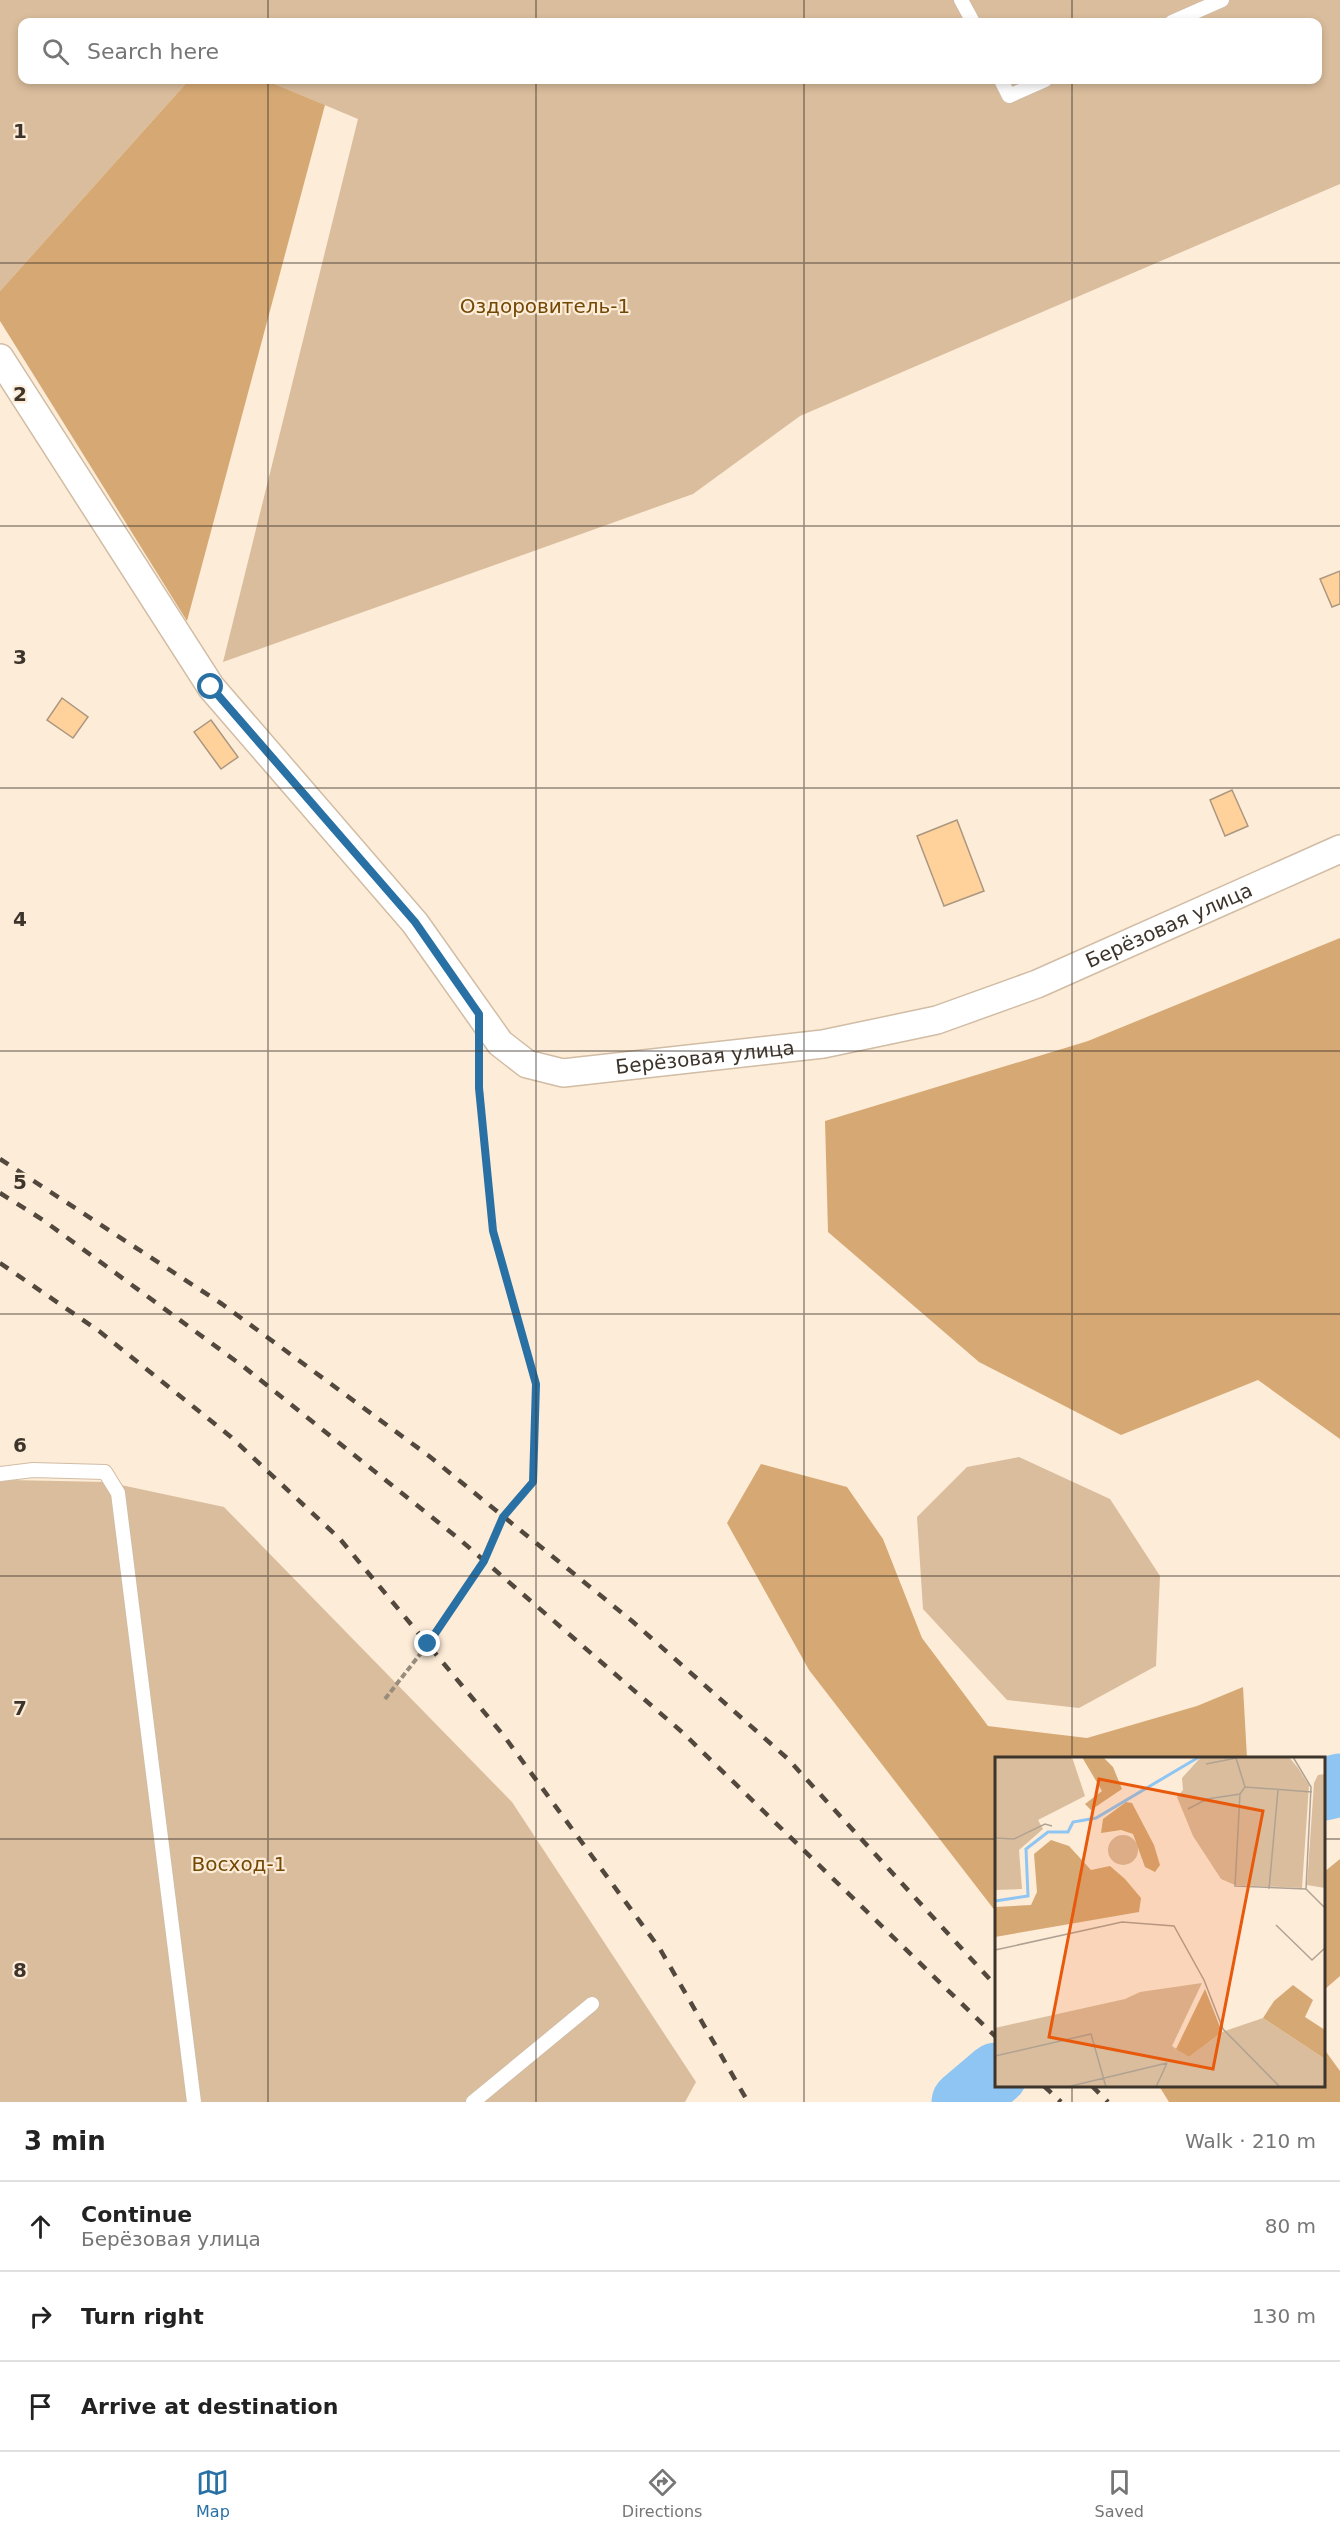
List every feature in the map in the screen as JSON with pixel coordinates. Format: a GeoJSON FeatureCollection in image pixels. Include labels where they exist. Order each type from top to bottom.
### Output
{"type":"FeatureCollection","features":[{"type":"Feature","properties":{"kind":"street","name":"Берёзовая улица"},"geometry":{"type":"LineString","coordinates":[[0,358],[211,687],[415,922],[500,1043],[527,1064],[563,1073],[823,1044],[937,1020],[1037,984],[1340,849]]}},
{"type":"Feature","properties":{"kind":"lane"},"geometry":{"type":"LineString","coordinates":[[961,0],[971,18]]}},
{"type":"Feature","properties":{"kind":"lane"},"geometry":{"type":"LineString","coordinates":[[1181,18],[1222,0]]}},
{"type":"Feature","properties":{"kind":"lane"},"geometry":{"type":"LineString","coordinates":[[1003,84],[1009,96],[1036,84]]}},
{"type":"Feature","properties":{"kind":"lane"},"geometry":{"type":"LineString","coordinates":[[0,1474],[33,1470],[105,1472],[118,1493],[194,2102]]}},
{"type":"Feature","properties":{"kind":"lane"},"geometry":{"type":"LineString","coordinates":[[473,2102],[592,2004]]}},
{"type":"Feature","properties":{"kind":"path"},"geometry":{"type":"LineString","coordinates":[[385,1699],[428,1644],[484,1561],[503,1517],[533,1482],[536,1384],[493,1231],[479,1088],[479,1014]]}},
{"type":"Feature","properties":{"kind":"green space","name":"Оздоровитель-1"},"geometry":{"type":"Polygon","coordinates":[[[0,0],[1340,0],[1340,184],[800,416],[693,494],[223,662],[358,119],[275,84],[1322,84],[1322,18],[18,18],[18,84],[185,84],[0,291],[0,0]]]}},
{"type":"Feature","properties":{"kind":"green space"},"geometry":{"type":"Polygon","coordinates":[[[1019,1457],[1110,1499],[1160,1576],[1156,1666],[1079,1708],[1007,1700],[923,1609],[917,1517],[967,1467],[1019,1457]]]}},
{"type":"Feature","properties":{"kind":"green space","name":"Восход-1"},"geometry":{"type":"Polygon","coordinates":[[[10,1480],[107,1482],[224,1507],[512,1802],[696,2082],[685,2102],[0,2102],[0,1482],[10,1480]]]}},
{"type":"Feature","properties":{"kind":"shaded area"},"geometry":{"type":"Polygon","coordinates":[[[185,84],[275,84],[325,105],[187,621],[0,321],[0,291],[185,84]]]}},
{"type":"Feature","properties":{"kind":"shaded area"},"geometry":{"type":"Polygon","coordinates":[[[1340,938],[1340,1439],[1258,1380],[1121,1435],[979,1362],[828,1232],[825,1121],[1088,1041],[1340,938]]]}},
{"type":"Feature","properties":{"kind":"shaded area"},"geometry":{"type":"Polygon","coordinates":[[[761,1464],[847,1487],[883,1539],[922,1638],[988,1726],[1087,1738],[1197,1706],[1243,1687],[1247,1757],[995,1757],[995,1911],[809,1670],[727,1523],[761,1464]]]}},
{"type":"Feature","properties":{"kind":"shaded area"},"geometry":{"type":"Polygon","coordinates":[[[1340,1859],[1340,1976],[1325,1989],[1325,1871],[1340,1859]]]}},
{"type":"Feature","properties":{"kind":"shaded area"},"geometry":{"type":"Polygon","coordinates":[[[1325,2050],[1340,2071],[1340,2102],[1169,2102],[1160,2087],[1325,2087],[1325,2050]]]}},
{"type":"Feature","properties":{"kind":"building"},"geometry":{"type":"Polygon","coordinates":[[[1340,571],[1340,604],[1332,607],[1320,579],[1340,571]]]}},
{"type":"Feature","properties":{"kind":"building"},"geometry":{"type":"Polygon","coordinates":[[[62,698],[88,717],[73,738],[47,720],[62,698]]]}},
{"type":"Feature","properties":{"kind":"building"},"geometry":{"type":"Polygon","coordinates":[[[211,720],[238,757],[221,769],[194,732],[211,720]]]}},
{"type":"Feature","properties":{"kind":"building"},"geometry":{"type":"Polygon","coordinates":[[[1232,790],[1248,826],[1225,836],[1210,800],[1232,790]]]}},
{"type":"Feature","properties":{"kind":"building"},"geometry":{"type":"Polygon","coordinates":[[[957,820],[984,891],[944,906],[917,836],[957,820]]]}},
{"type":"Feature","properties":{"kind":"waterway"},"geometry":{"type":"LineString","coordinates":[[1325,1789],[1340,1785]]}},
{"type":"Feature","properties":{"kind":"waterway"},"geometry":{"type":"LineString","coordinates":[[963,2102],[995,2075]]}},
{"type":"Feature","properties":{"kind":"railway"},"geometry":{"type":"LineString","coordinates":[[0,1159],[222,1304],[429,1456],[632,1621],[787,1758],[995,1985]]}},
{"type":"Feature","properties":{"kind":"railway"},"geometry":{"type":"LineString","coordinates":[[0,1193],[43,1220],[244,1367],[458,1538],[682,1732],[995,2036]]}},
{"type":"Feature","properties":{"kind":"railway"},"geometry":{"type":"LineString","coordinates":[[0,1263],[99,1331],[231,1437],[340,1539],[504,1736],[660,1949],[748,2102]]}},
{"type":"Feature","properties":{"kind":"railway"},"geometry":{"type":"LineString","coordinates":[[1045,2087],[1061,2102]]}},
{"type":"Feature","properties":{"kind":"railway"},"geometry":{"type":"LineString","coordinates":[[1093,2087],[1108,2102]]}},
{"type":"Feature","properties":{"kind":"route"},"geometry":{"type":"LineString","coordinates":[[211,687],[415,922],[479,1014],[479,1088],[493,1231],[536,1384],[533,1482],[503,1517],[484,1561],[428,1644]]}}]}
